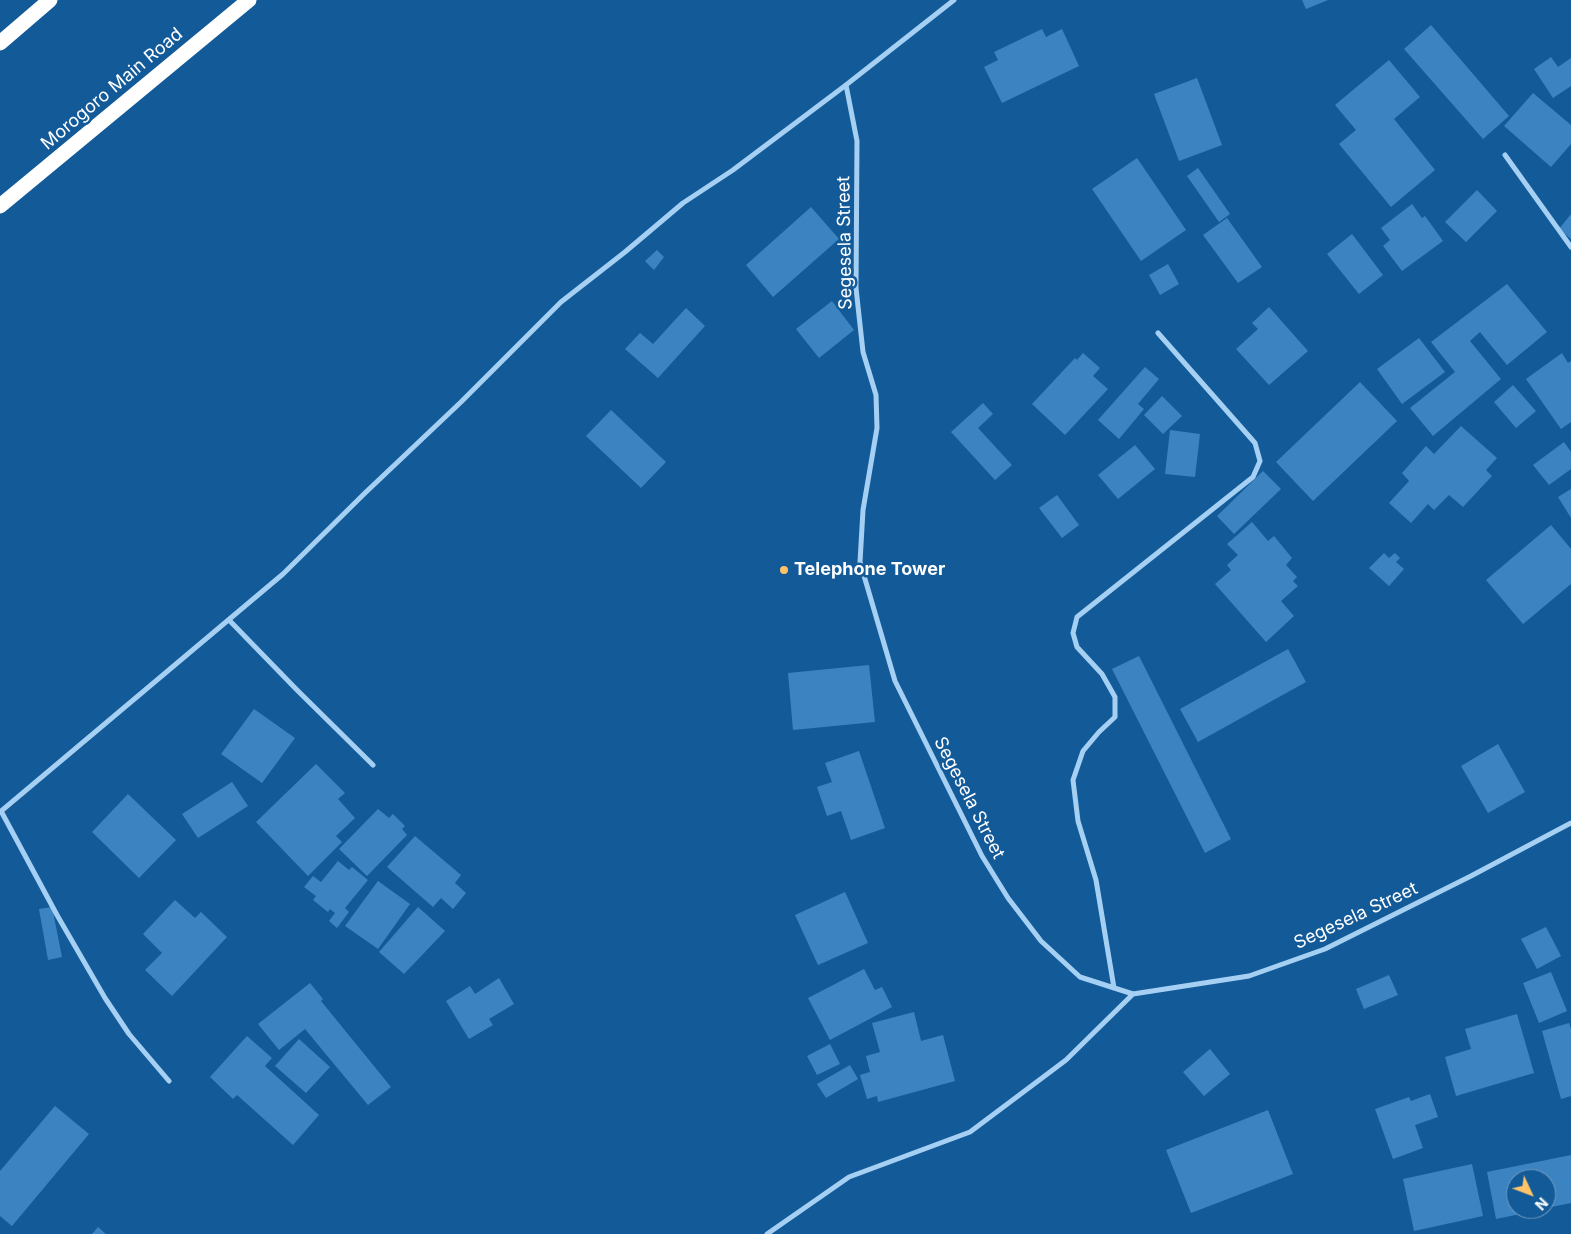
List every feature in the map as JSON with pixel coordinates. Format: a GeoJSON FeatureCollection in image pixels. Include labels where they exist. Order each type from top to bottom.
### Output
{"type":"FeatureCollection","features":[{"type":"Feature","properties":{"kind":"highway"},"geometry":{"type":"LineString","coordinates":[[0,43],[50,0]]}},
{"type":"Feature","properties":{"kind":"highway","name":"Morogoro Main Road"},"geometry":{"type":"LineString","coordinates":[[0,206],[249,0]]}},
{"type":"Feature","properties":{"kind":"street"},"geometry":{"type":"LineString","coordinates":[[169,1081],[129,1034],[105,998],[57,915],[1,811],[283,574],[461,402],[561,302],[683,203],[733,170],[846,85],[954,0]]}},
{"type":"Feature","properties":{"kind":"street","name":"Segesela Street"},"geometry":{"type":"LineString","coordinates":[[846,85],[857,141],[856,288],[863,352],[876,395],[878,428],[862,510],[860,562],[895,681],[982,856],[1008,898],[1041,941],[1080,977],[1133,994],[1249,976],[1326,949],[1462,881],[1571,823]]}},
{"type":"Feature","properties":{"kind":"street"},"geometry":{"type":"LineString","coordinates":[[1505,155],[1571,247]]}},
{"type":"Feature","properties":{"kind":"street"},"geometry":{"type":"LineString","coordinates":[[1114,988],[1096,880],[1078,821],[1073,780],[1083,751],[1115,717],[1115,697],[1102,674],[1077,647],[1073,634],[1078,617],[1253,476],[1260,461],[1255,443],[1158,333]]}},
{"type":"Feature","properties":{"kind":"street"},"geometry":{"type":"LineString","coordinates":[[229,620],[373,765]]}},
{"type":"Feature","properties":{"kind":"street"},"geometry":{"type":"LineString","coordinates":[[767,1234],[849,1177],[970,1132],[1066,1060],[1133,994]]}},
{"type":"Feature","properties":{"kind":"building"},"geometry":{"type":"Polygon","coordinates":[[[1302,0],[1328,0],[1306,9],[1302,0]]]}},
{"type":"Feature","properties":{"kind":"building"},"geometry":{"type":"Polygon","coordinates":[[[1431,25],[1509,116],[1483,139],[1404,49],[1431,25]]]}},
{"type":"Feature","properties":{"kind":"building"},"geometry":{"type":"Polygon","coordinates":[[[1042,29],[1046,37],[1062,29],[1079,66],[1002,103],[984,67],[998,60],[994,52],[1042,29]]]}},
{"type":"Feature","properties":{"kind":"building"},"geometry":{"type":"Polygon","coordinates":[[[1551,57],[1558,67],[1571,58],[1571,86],[1553,98],[1534,69],[1551,57]]]}},
{"type":"Feature","properties":{"kind":"building"},"geometry":{"type":"Polygon","coordinates":[[[1389,60],[1420,97],[1394,119],[1435,170],[1391,207],[1339,144],[1356,130],[1335,105],[1389,60]]]}},
{"type":"Feature","properties":{"kind":"building"},"geometry":{"type":"Polygon","coordinates":[[[1197,78],[1222,145],[1179,161],[1154,94],[1197,78]]]}},
{"type":"Feature","properties":{"kind":"building"},"geometry":{"type":"Polygon","coordinates":[[[1533,93],[1571,125],[1571,144],[1551,167],[1504,126],[1533,93]]]}},
{"type":"Feature","properties":{"kind":"building"},"geometry":{"type":"Polygon","coordinates":[[[1137,158],[1186,230],[1141,261],[1092,189],[1137,158]]]}},
{"type":"Feature","properties":{"kind":"building"},"geometry":{"type":"Polygon","coordinates":[[[1198,168],[1230,214],[1219,222],[1187,176],[1198,168]]]}},
{"type":"Feature","properties":{"kind":"building"},"geometry":{"type":"Polygon","coordinates":[[[1477,190],[1497,211],[1466,242],[1445,222],[1477,190]]]}},
{"type":"Feature","properties":{"kind":"building"},"geometry":{"type":"Polygon","coordinates":[[[1412,204],[1422,218],[1425,216],[1443,241],[1402,271],[1383,246],[1390,240],[1381,228],[1412,204]]]}},
{"type":"Feature","properties":{"kind":"building"},"geometry":{"type":"Polygon","coordinates":[[[811,207],[839,239],[773,297],[746,265],[811,207]]]}},
{"type":"Feature","properties":{"kind":"building"},"geometry":{"type":"Polygon","coordinates":[[[1571,214],[1571,239],[1559,229],[1571,214]]]}},
{"type":"Feature","properties":{"kind":"building"},"geometry":{"type":"Polygon","coordinates":[[[1227,218],[1262,267],[1238,283],[1203,235],[1227,218]]]}},
{"type":"Feature","properties":{"kind":"building"},"geometry":{"type":"Polygon","coordinates":[[[1352,234],[1383,275],[1359,294],[1327,254],[1352,234]]]}},
{"type":"Feature","properties":{"kind":"building"},"geometry":{"type":"Polygon","coordinates":[[[657,250],[664,257],[654,270],[645,261],[657,250]]]}},
{"type":"Feature","properties":{"kind":"building"},"geometry":{"type":"Polygon","coordinates":[[[1168,264],[1179,284],[1160,295],[1149,275],[1168,264]]]}},
{"type":"Feature","properties":{"kind":"building"},"geometry":{"type":"Polygon","coordinates":[[[1507,284],[1547,332],[1507,365],[1480,332],[1470,341],[1501,379],[1433,436],[1410,408],[1455,372],[1431,342],[1507,284]]]}},
{"type":"Feature","properties":{"kind":"building"},"geometry":{"type":"Polygon","coordinates":[[[832,301],[854,330],[819,358],[796,329],[832,301]]]}},
{"type":"Feature","properties":{"kind":"building"},"geometry":{"type":"Polygon","coordinates":[[[1269,307],[1308,351],[1269,385],[1236,349],[1258,329],[1252,323],[1269,307]]]}},
{"type":"Feature","properties":{"kind":"building"},"geometry":{"type":"Polygon","coordinates":[[[686,308],[705,326],[658,378],[625,349],[640,333],[653,344],[686,308]]]}},
{"type":"Feature","properties":{"kind":"building"},"geometry":{"type":"Polygon","coordinates":[[[1419,338],[1445,372],[1402,404],[1377,369],[1419,338]]]}},
{"type":"Feature","properties":{"kind":"building"},"geometry":{"type":"Polygon","coordinates":[[[1083,353],[1100,368],[1093,376],[1108,389],[1065,435],[1032,404],[1075,358],[1077,360],[1083,353]]]}},
{"type":"Feature","properties":{"kind":"building"},"geometry":{"type":"Polygon","coordinates":[[[1562,353],[1568,363],[1571,361],[1571,422],[1561,429],[1526,379],[1562,353]]]}},
{"type":"Feature","properties":{"kind":"building"},"geometry":{"type":"Polygon","coordinates":[[[1145,367],[1159,379],[1138,404],[1144,409],[1119,439],[1098,420],[1145,367]]]}},
{"type":"Feature","properties":{"kind":"building"},"geometry":{"type":"Polygon","coordinates":[[[1360,382],[1397,421],[1313,501],[1276,462],[1360,382]]]}},
{"type":"Feature","properties":{"kind":"building"},"geometry":{"type":"Polygon","coordinates":[[[1513,385],[1536,411],[1516,428],[1494,402],[1513,385]]]}},
{"type":"Feature","properties":{"kind":"building"},"geometry":{"type":"Polygon","coordinates":[[[1162,396],[1182,416],[1163,434],[1144,415],[1162,396]]]}},
{"type":"Feature","properties":{"kind":"building"},"geometry":{"type":"Polygon","coordinates":[[[983,403],[993,414],[978,428],[1012,465],[995,480],[951,432],[983,403]]]}},
{"type":"Feature","properties":{"kind":"building"},"geometry":{"type":"Polygon","coordinates":[[[611,410],[666,462],[641,488],[586,436],[611,410]]]}},
{"type":"Feature","properties":{"kind":"building"},"geometry":{"type":"Polygon","coordinates":[[[1461,426],[1497,458],[1486,470],[1492,476],[1463,507],[1449,495],[1434,510],[1428,504],[1411,523],[1389,503],[1409,481],[1402,473],[1426,446],[1434,454],[1461,426]]]}},
{"type":"Feature","properties":{"kind":"building"},"geometry":{"type":"Polygon","coordinates":[[[1170,430],[1200,434],[1195,477],[1165,474],[1170,430]]]}},
{"type":"Feature","properties":{"kind":"building"},"geometry":{"type":"Polygon","coordinates":[[[1564,442],[1571,452],[1571,469],[1549,485],[1533,465],[1564,442]]]}},
{"type":"Feature","properties":{"kind":"building"},"geometry":{"type":"Polygon","coordinates":[[[1135,445],[1155,469],[1118,499],[1098,475],[1135,445]]]}},
{"type":"Feature","properties":{"kind":"building"},"geometry":{"type":"Polygon","coordinates":[[[1263,471],[1281,489],[1234,534],[1217,516],[1263,471]]]}},
{"type":"Feature","properties":{"kind":"building"},"geometry":{"type":"Polygon","coordinates":[[[1571,489],[1571,518],[1558,497],[1571,489]]]}},
{"type":"Feature","properties":{"kind":"building"},"geometry":{"type":"Polygon","coordinates":[[[1057,495],[1079,525],[1062,538],[1039,508],[1057,495]]]}},
{"type":"Feature","properties":{"kind":"building"},"geometry":{"type":"Polygon","coordinates":[[[1252,522],[1268,541],[1274,536],[1292,558],[1286,565],[1297,577],[1293,581],[1298,586],[1281,601],[1294,616],[1266,642],[1215,584],[1231,570],[1227,565],[1238,555],[1227,544],[1252,522]]]}},
{"type":"Feature","properties":{"kind":"building"},"geometry":{"type":"Polygon","coordinates":[[[1551,525],[1571,549],[1571,584],[1523,624],[1486,580],[1551,525]]]}},
{"type":"Feature","properties":{"kind":"building"},"geometry":{"type":"Polygon","coordinates":[[[1384,553],[1389,558],[1395,553],[1400,558],[1396,562],[1404,569],[1389,586],[1369,568],[1384,553]]]}},
{"type":"Feature","properties":{"kind":"building"},"geometry":{"type":"Polygon","coordinates":[[[1288,649],[1306,682],[1198,742],[1180,709],[1288,649]]]}},
{"type":"Feature","properties":{"kind":"building"},"geometry":{"type":"Polygon","coordinates":[[[1139,656],[1231,839],[1205,853],[1112,669],[1139,656]]]}},
{"type":"Feature","properties":{"kind":"building"},"geometry":{"type":"Polygon","coordinates":[[[869,665],[875,722],[793,730],[788,673],[869,665]]]}},
{"type":"Feature","properties":{"kind":"building"},"geometry":{"type":"Polygon","coordinates":[[[254,709],[295,738],[262,783],[221,754],[254,709]]]}},
{"type":"Feature","properties":{"kind":"building"},"geometry":{"type":"Polygon","coordinates":[[[1498,744],[1525,792],[1488,813],[1461,766],[1498,744]]]}},
{"type":"Feature","properties":{"kind":"building"},"geometry":{"type":"Polygon","coordinates":[[[859,751],[885,828],[851,840],[841,811],[827,816],[817,787],[832,782],[825,763],[859,751]]]}},
{"type":"Feature","properties":{"kind":"building"},"geometry":{"type":"Polygon","coordinates":[[[316,764],[345,793],[338,799],[355,818],[336,836],[342,842],[308,876],[256,822],[316,764]]]}},
{"type":"Feature","properties":{"kind":"building"},"geometry":{"type":"Polygon","coordinates":[[[232,782],[248,806],[198,838],[182,814],[232,782]]]}},
{"type":"Feature","properties":{"kind":"building"},"geometry":{"type":"Polygon","coordinates":[[[128,794],[176,840],[139,878],[92,832],[128,794]]]}},
{"type":"Feature","properties":{"kind":"building"},"geometry":{"type":"Polygon","coordinates":[[[378,809],[389,818],[393,814],[405,826],[402,829],[407,835],[367,876],[339,849],[378,809]]]}},
{"type":"Feature","properties":{"kind":"building"},"geometry":{"type":"Polygon","coordinates":[[[415,836],[461,875],[455,883],[466,893],[453,909],[441,898],[433,907],[387,867],[415,836]]]}},
{"type":"Feature","properties":{"kind":"building"},"geometry":{"type":"Polygon","coordinates":[[[338,861],[349,870],[352,867],[368,880],[345,908],[349,912],[337,928],[329,921],[335,913],[330,909],[328,912],[313,900],[316,896],[304,887],[313,876],[321,882],[338,861]]]}},
{"type":"Feature","properties":{"kind":"building"},"geometry":{"type":"Polygon","coordinates":[[[378,881],[410,904],[378,949],[345,926],[378,881]]]}},
{"type":"Feature","properties":{"kind":"building"},"geometry":{"type":"Polygon","coordinates":[[[845,892],[868,943],[818,965],[795,915],[845,892]]]}},
{"type":"Feature","properties":{"kind":"building"},"geometry":{"type":"Polygon","coordinates":[[[175,900],[195,918],[201,912],[227,937],[172,996],[145,970],[162,953],[143,934],[175,900]]]}},
{"type":"Feature","properties":{"kind":"building"},"geometry":{"type":"Polygon","coordinates":[[[52,907],[62,957],[48,960],[39,909],[52,907]]]}},
{"type":"Feature","properties":{"kind":"building"},"geometry":{"type":"Polygon","coordinates":[[[418,907],[445,931],[404,974],[379,952],[418,907]]]}},
{"type":"Feature","properties":{"kind":"building"},"geometry":{"type":"Polygon","coordinates":[[[1546,927],[1561,956],[1537,969],[1521,939],[1546,927]]]}},
{"type":"Feature","properties":{"kind":"building"},"geometry":{"type":"Polygon","coordinates":[[[864,969],[875,990],[882,987],[892,1007],[830,1040],[808,998],[864,969]]]}},
{"type":"Feature","properties":{"kind":"building"},"geometry":{"type":"Polygon","coordinates":[[[1551,972],[1567,1011],[1539,1023],[1523,983],[1551,972]]]}},
{"type":"Feature","properties":{"kind":"building"},"geometry":{"type":"Polygon","coordinates":[[[1389,975],[1398,995],[1364,1009],[1356,989],[1389,975]]]}},
{"type":"Feature","properties":{"kind":"building"},"geometry":{"type":"Polygon","coordinates":[[[499,978],[514,1004],[489,1019],[493,1025],[469,1039],[446,1001],[470,986],[475,994],[499,978]]]}},
{"type":"Feature","properties":{"kind":"building"},"geometry":{"type":"Polygon","coordinates":[[[310,983],[323,999],[321,1001],[391,1087],[368,1105],[305,1029],[279,1050],[258,1024],[310,983]]]}},
{"type":"Feature","properties":{"kind":"building"},"geometry":{"type":"Polygon","coordinates":[[[914,1012],[921,1041],[943,1035],[955,1081],[878,1102],[877,1096],[867,1099],[860,1075],[870,1072],[866,1056],[880,1052],[872,1023],[914,1012]]]}},
{"type":"Feature","properties":{"kind":"building"},"geometry":{"type":"Polygon","coordinates":[[[1517,1014],[1534,1073],[1456,1096],[1445,1057],[1471,1049],[1465,1029],[1517,1014]]]}},
{"type":"Feature","properties":{"kind":"building"},"geometry":{"type":"Polygon","coordinates":[[[1569,1023],[1571,1029],[1571,1096],[1561,1099],[1542,1031],[1569,1023]]]}},
{"type":"Feature","properties":{"kind":"building"},"geometry":{"type":"Polygon","coordinates":[[[247,1036],[272,1058],[265,1066],[319,1115],[293,1145],[237,1095],[233,1099],[210,1077],[247,1036]]]}},
{"type":"Feature","properties":{"kind":"building"},"geometry":{"type":"Polygon","coordinates":[[[299,1039],[330,1067],[306,1093],[275,1066],[299,1039]]]}},
{"type":"Feature","properties":{"kind":"building"},"geometry":{"type":"Polygon","coordinates":[[[830,1044],[840,1064],[817,1075],[807,1056],[830,1044]]]}},
{"type":"Feature","properties":{"kind":"building"},"geometry":{"type":"Polygon","coordinates":[[[1210,1049],[1230,1074],[1204,1096],[1183,1072],[1210,1049]]]}},
{"type":"Feature","properties":{"kind":"building"},"geometry":{"type":"Polygon","coordinates":[[[850,1065],[858,1079],[826,1098],[817,1084],[850,1065]]]}},
{"type":"Feature","properties":{"kind":"building"},"geometry":{"type":"Polygon","coordinates":[[[1430,1094],[1438,1117],[1415,1125],[1423,1148],[1393,1159],[1375,1109],[1409,1097],[1411,1101],[1430,1094]]]}},
{"type":"Feature","properties":{"kind":"building"},"geometry":{"type":"Polygon","coordinates":[[[55,1106],[89,1134],[12,1226],[0,1216],[0,1171],[55,1106]]]}},
{"type":"Feature","properties":{"kind":"building"},"geometry":{"type":"Polygon","coordinates":[[[1268,1110],[1293,1174],[1191,1213],[1166,1150],[1268,1110]]]}},
{"type":"Feature","properties":{"kind":"building"},"geometry":{"type":"Polygon","coordinates":[[[1571,1155],[1571,1203],[1556,1206],[1556,1169],[1506,1169],[1506,1217],[1496,1219],[1487,1172],[1571,1155]]]}},
{"type":"Feature","properties":{"kind":"building"},"geometry":{"type":"Polygon","coordinates":[[[1472,1164],[1483,1216],[1414,1231],[1403,1179],[1472,1164]]]}},
{"type":"Feature","properties":{"kind":"building"},"geometry":{"type":"Polygon","coordinates":[[[98,1227],[106,1234],[92,1234],[98,1227]]]}},
{"type":"Feature","properties":{"kind":"place","name":"Telephone Tower"},"geometry":{"type":"Point","coordinates":[784,570]}}]}
